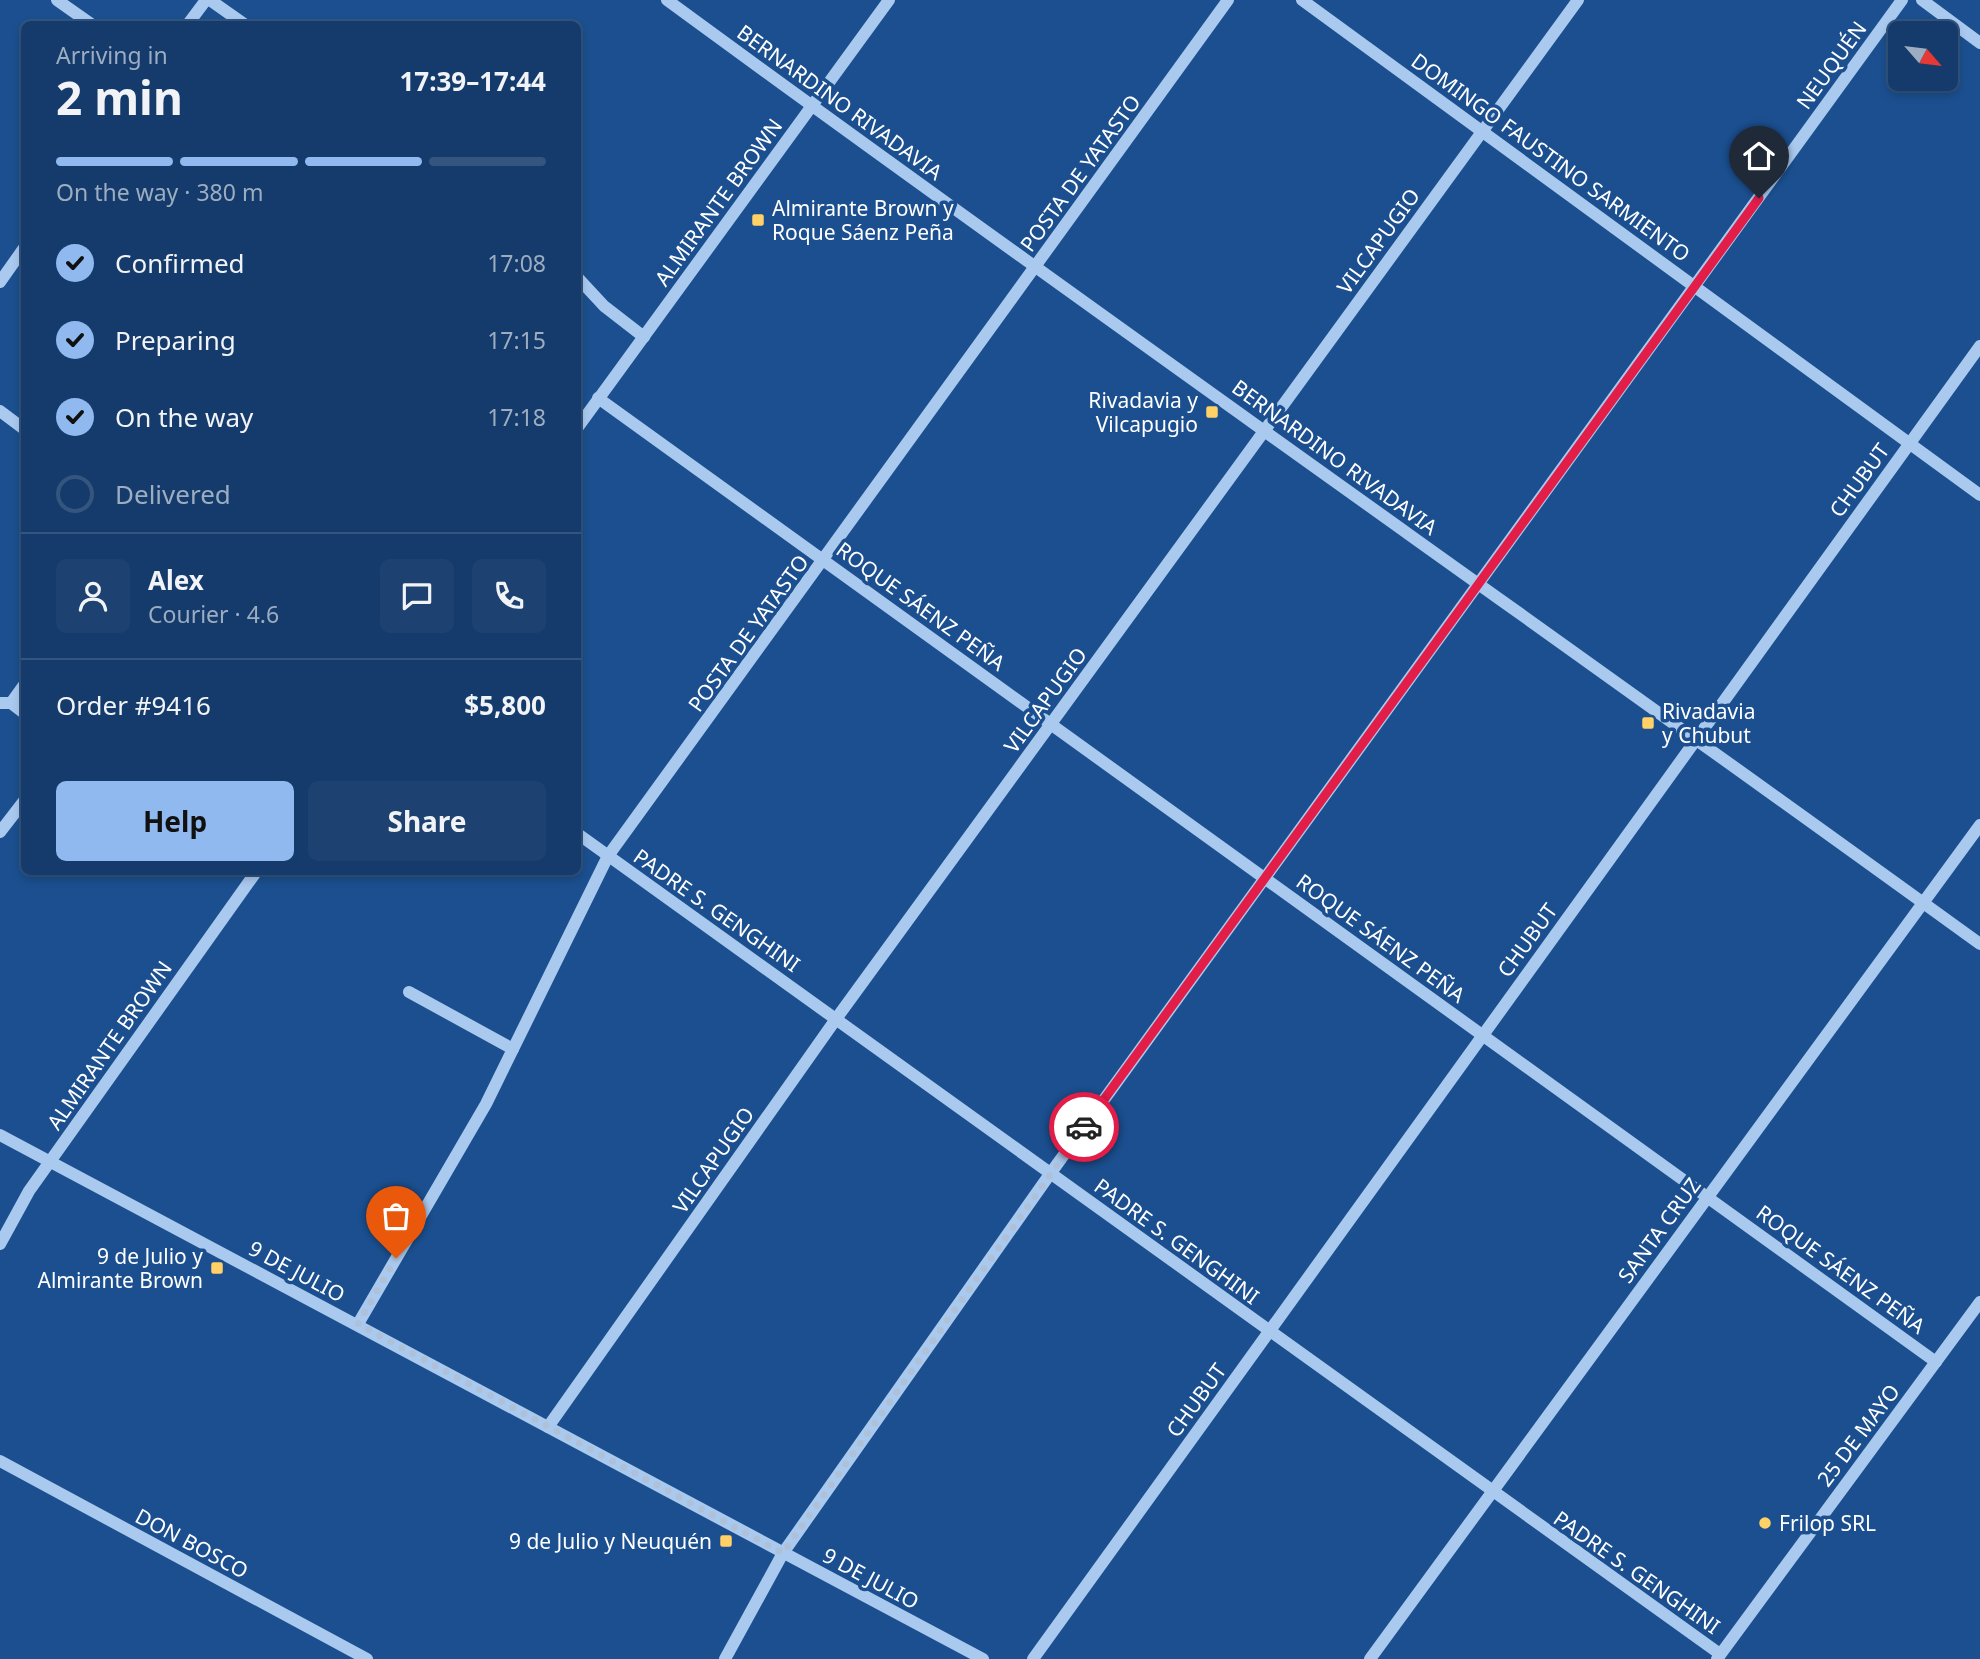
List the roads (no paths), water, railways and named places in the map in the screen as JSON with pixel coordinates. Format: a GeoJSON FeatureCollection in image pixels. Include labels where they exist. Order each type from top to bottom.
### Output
{"type":"FeatureCollection","features":[{"type":"Feature","properties":{"kind":"street"},"geometry":{"type":"LineString","coordinates":[[57,0],[87,21]]}},
{"type":"Feature","properties":{"kind":"street"},"geometry":{"type":"LineString","coordinates":[[190,21],[208,0],[240,21]]}},
{"type":"Feature","properties":{"kind":"street","name":"BERNARDINO RIVADAVIA"},"geometry":{"type":"LineString","coordinates":[[667,0],[1035,269],[1264,429],[1980,944]]}},
{"type":"Feature","properties":{"kind":"street","name":"ALMIRANTE BROWN"},"geometry":{"type":"LineString","coordinates":[[581,423],[889,0]]}},
{"type":"Feature","properties":{"kind":"street","name":"POSTA DE YATASTO"},"geometry":{"type":"LineString","coordinates":[[358,1324],[486,1104],[608,856],[1228,0]]}},
{"type":"Feature","properties":{"kind":"street","name":"DOMINGO FAUSTINO SARMIENTO"},"geometry":{"type":"LineString","coordinates":[[1302,0],[1980,495]]}},
{"type":"Feature","properties":{"kind":"street","name":"VILCAPUGIO"},"geometry":{"type":"LineString","coordinates":[[548,1427],[836,1019],[1578,0]]}},
{"type":"Feature","properties":{"kind":"street","name":"NEUQUÉN"},"geometry":{"type":"LineString","coordinates":[[724,1659],[783,1553],[1050,1174],[1902,0]]}},
{"type":"Feature","properties":{"kind":"street"},"geometry":{"type":"LineString","coordinates":[[1922,0],[1980,43]]}},
{"type":"Feature","properties":{"kind":"street"},"geometry":{"type":"LineString","coordinates":[[0,282],[21,252]]}},
{"type":"Feature","properties":{"kind":"street"},"geometry":{"type":"LineString","coordinates":[[581,281],[604,306],[644,337]]}},
{"type":"Feature","properties":{"kind":"street","name":"CHUBUT"},"geometry":{"type":"LineString","coordinates":[[1033,1659],[1980,346]]}},
{"type":"Feature","properties":{"kind":"street","name":"ROQUE SÁENZ PEÑA"},"geometry":{"type":"LineString","coordinates":[[598,398],[1936,1362]]}},
{"type":"Feature","properties":{"kind":"street"},"geometry":{"type":"LineString","coordinates":[[0,411],[21,427]]}},
{"type":"Feature","properties":{"kind":"street"},"geometry":{"type":"LineString","coordinates":[[6,703],[21,688]]}},
{"type":"Feature","properties":{"kind":"street"},"geometry":{"type":"LineString","coordinates":[[0,832],[21,804]]}},
{"type":"Feature","properties":{"kind":"street","name":"SANTA CRUZ"},"geometry":{"type":"LineString","coordinates":[[1370,1659],[1980,825]]}},
{"type":"Feature","properties":{"kind":"street","name":"PADRE S. GENGHINI"},"geometry":{"type":"LineString","coordinates":[[581,836],[1718,1656]]}},
{"type":"Feature","properties":{"kind":"street","name":"ALMIRANTE BROWN"},"geometry":{"type":"LineString","coordinates":[[0,1244],[29,1191],[253,876]]}},
{"type":"Feature","properties":{"kind":"street"},"geometry":{"type":"LineString","coordinates":[[409,992],[513,1049]]}},
{"type":"Feature","properties":{"kind":"street","name":"9 DE JULIO"},"geometry":{"type":"LineString","coordinates":[[0,1135],[983,1659]]}},
{"type":"Feature","properties":{"kind":"street","name":"25 DE MAYO"},"geometry":{"type":"LineString","coordinates":[[1718,1656],[1980,1302]]}},
{"type":"Feature","properties":{"kind":"street","name":"DON BOSCO"},"geometry":{"type":"LineString","coordinates":[[0,1461],[367,1659]]}},
{"type":"Feature","properties":{"kind":"place","name":"Almirante Brown y Roque Sáenz Peña"},"geometry":{"type":"Point","coordinates":[758,220]}},
{"type":"Feature","properties":{"kind":"place","name":"Rivadavia y Vilcapugio"},"geometry":{"type":"Point","coordinates":[1212,412]}},
{"type":"Feature","properties":{"kind":"place","name":"Rivadavia y Chubut"},"geometry":{"type":"Point","coordinates":[1648,723]}},
{"type":"Feature","properties":{"kind":"place","name":"9 de Julio y Almirante Brown"},"geometry":{"type":"Point","coordinates":[217,1268]}},
{"type":"Feature","properties":{"kind":"place","name":"Frilop SRL"},"geometry":{"type":"Point","coordinates":[1765,1523]}},
{"type":"Feature","properties":{"kind":"place","name":"9 de Julio y Neuquén"},"geometry":{"type":"Point","coordinates":[726,1541]}}]}
